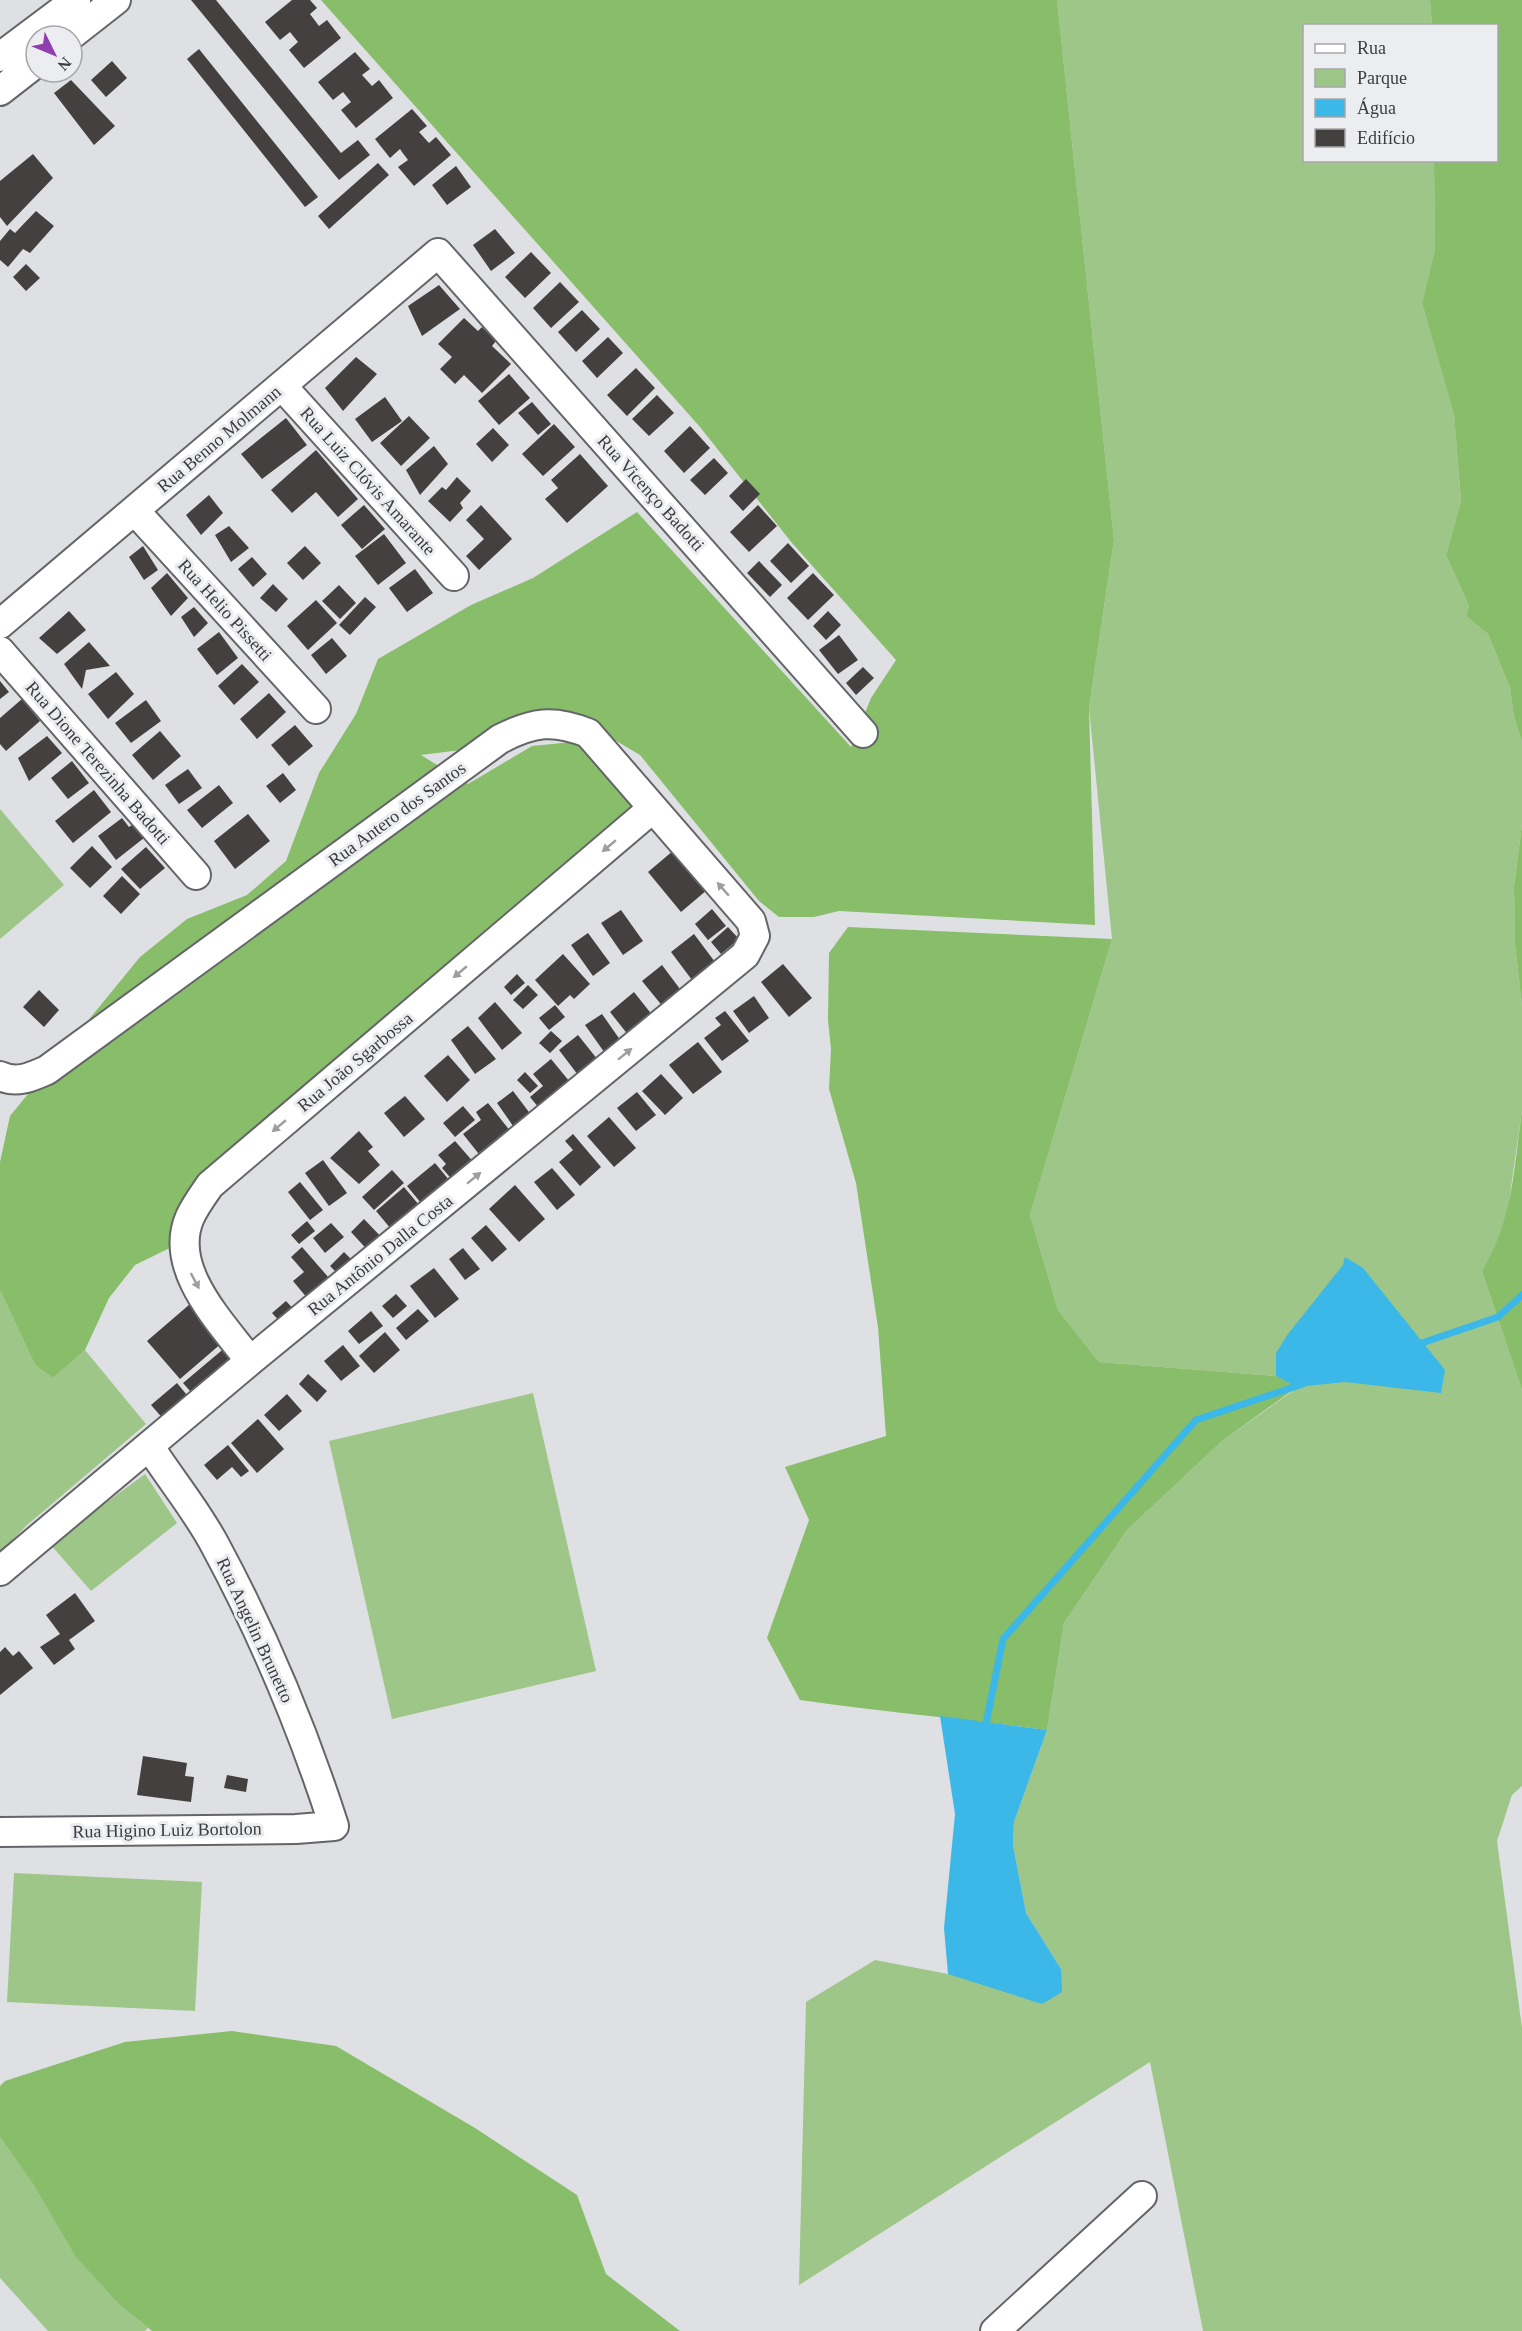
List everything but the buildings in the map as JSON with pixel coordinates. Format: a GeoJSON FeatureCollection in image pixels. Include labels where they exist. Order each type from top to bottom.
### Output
{"type":"FeatureCollection","features":[{"type":"Feature","properties":{"kind":"street"},"geometry":{"type":"LineString","coordinates":[[0,57],[116,0]]}},
{"type":"Feature","properties":{"kind":"street"},"geometry":{"type":"LineString","coordinates":[[0,91],[24,72]]}},
{"type":"Feature","properties":{"kind":"street","name":"Rua Benno Molmann"},"geometry":{"type":"LineString","coordinates":[[0,624],[438,253]]}},
{"type":"Feature","properties":{"kind":"street","name":"Rua Vicenço Badotti"},"geometry":{"type":"LineString","coordinates":[[438,253],[863,733]]}},
{"type":"Feature","properties":{"kind":"street","name":"Rua Luiz Clóvis Amarante"},"geometry":{"type":"LineString","coordinates":[[282,386],[454,576]]}},
{"type":"Feature","properties":{"kind":"street","name":"Rua Helio Pissetti"},"geometry":{"type":"LineString","coordinates":[[135,511],[316,709]]}},
{"type":"Feature","properties":{"kind":"street","name":"Rua Dione Terezinha Badotti"},"geometry":{"type":"LineString","coordinates":[[0,651],[196,875]]}},
{"type":"Feature","properties":{"kind":"street","name":"Rua Antero dos Santos"},"geometry":{"type":"LineString","coordinates":[[0,1076],[9,1081],[28,1079],[47,1070],[500,739],[522,728],[546,723],[566,724],[588,733],[751,921],[755,936]]}},
{"type":"Feature","properties":{"kind":"street","name":"Rua João Sgarbossa"},"geometry":{"type":"LineString","coordinates":[[250,1361],[208,1304],[190,1274],[185,1244],[189,1218],[210,1185],[653,808]]}},
{"type":"Feature","properties":{"kind":"street","name":"Rua Antônio Dalla Costa"},"geometry":{"type":"LineString","coordinates":[[0,1571],[250,1361],[745,955],[755,936]]}},
{"type":"Feature","properties":{"kind":"street","name":"Rua Angelin Brunetto"},"geometry":{"type":"LineString","coordinates":[[150,1447],[215,1544],[264,1644],[317,1774],[334,1826]]}},
{"type":"Feature","properties":{"kind":"street","name":"Rua Higino Luiz Bortolon"},"geometry":{"type":"LineString","coordinates":[[0,1832],[296,1829],[334,1826]]}},
{"type":"Feature","properties":{"kind":"street"},"geometry":{"type":"LineString","coordinates":[[995,2331],[1142,2196]]}},
{"type":"Feature","properties":{"kind":"green space"},"geometry":{"type":"Polygon","coordinates":[[[321,0],[1057,0],[1114,540],[1089,708],[1095,925],[839,911],[814,917],[779,917],[759,901],[640,755],[591,726],[548,710],[469,749],[421,755],[468,784],[532,746],[582,741],[650,798],[233,1147],[182,1242],[135,1265],[109,1298],[85,1350],[53,1378],[35,1365],[0,1290],[0,1162],[10,1116],[140,957],[187,919],[247,895],[286,861],[319,773],[356,714],[378,659],[471,605],[533,578],[637,512],[851,747],[871,698],[896,660],[792,543],[700,427],[321,0]]]}},
{"type":"Feature","properties":{"kind":"green space"},"geometry":{"type":"Polygon","coordinates":[[[1057,0],[1430,0],[1432,24],[1303,24],[1303,162],[1434,162],[1435,249],[1422,303],[1454,413],[1461,501],[1446,555],[1469,606],[1466,616],[1488,634],[1510,688],[1514,717],[1522,742],[1522,824],[1514,887],[1515,944],[1522,1006],[1522,1110],[1507,1216],[1497,1247],[1482,1271],[1522,1390],[1522,1786],[1512,1795],[1497,1841],[1522,2028],[1522,2331],[1203,2331],[1150,2062],[799,2285],[806,2002],[875,1960],[948,1974],[1061,1969],[1026,1913],[1013,1845],[1014,1822],[1047,1730],[1064,1623],[1127,1530],[1222,1441],[1297,1388],[1276,1376],[1099,1362],[1058,1310],[1030,1215],[1112,939],[1089,708],[1114,540],[1057,0]]]}},
{"type":"Feature","properties":{"kind":"green space"},"geometry":{"type":"Polygon","coordinates":[[[1430,0],[1522,0],[1522,742],[1514,717],[1510,688],[1488,634],[1466,616],[1469,606],[1446,555],[1461,501],[1454,414],[1422,303],[1435,249],[1434,162],[1498,162],[1498,24],[1432,24],[1430,0]]]}},
{"type":"Feature","properties":{"kind":"green space"},"geometry":{"type":"Polygon","coordinates":[[[0,809],[64,885],[0,939],[0,809]]]}},
{"type":"Feature","properties":{"kind":"green space"},"geometry":{"type":"Polygon","coordinates":[[[1522,824],[1522,1006],[1515,944],[1514,887],[1522,824]]]}},
{"type":"Feature","properties":{"kind":"green space"},"geometry":{"type":"Polygon","coordinates":[[[848,927],[1112,939],[1030,1215],[1058,1310],[1099,1362],[1276,1376],[1297,1387],[1222,1441],[1127,1530],[1064,1623],[1047,1730],[800,1700],[767,1638],[809,1520],[785,1467],[886,1436],[878,1327],[856,1183],[829,1089],[831,1049],[828,1020],[829,953],[848,927]]]}},
{"type":"Feature","properties":{"kind":"green space"},"geometry":{"type":"Polygon","coordinates":[[[1522,1110],[1522,1390],[1482,1271],[1500,1233],[1511,1193],[1522,1110]]]}},
{"type":"Feature","properties":{"kind":"green space"},"geometry":{"type":"Polygon","coordinates":[[[0,1290],[35,1365],[53,1378],[85,1350],[146,1424],[26,1526],[0,1553],[0,1290]]]}},
{"type":"Feature","properties":{"kind":"green space"},"geometry":{"type":"Polygon","coordinates":[[[533,1393],[596,1671],[392,1719],[329,1441],[533,1393]]]}},
{"type":"Feature","properties":{"kind":"green space"},"geometry":{"type":"Polygon","coordinates":[[[145,1474],[177,1523],[91,1591],[50,1544],[145,1474]]]}},
{"type":"Feature","properties":{"kind":"green space"},"geometry":{"type":"Polygon","coordinates":[[[14,1873],[202,1882],[195,2011],[7,2002],[14,1873]]]}},
{"type":"Feature","properties":{"kind":"green space"},"geometry":{"type":"Polygon","coordinates":[[[232,2031],[336,2046],[475,2128],[577,2195],[606,2274],[680,2331],[152,2331],[122,2307],[76,2257],[34,2185],[0,2137],[0,2086],[5,2081],[125,2042],[232,2031]]]}},
{"type":"Feature","properties":{"kind":"green space"},"geometry":{"type":"Polygon","coordinates":[[[0,2137],[122,2307],[148,2328],[145,2331],[48,2331],[0,2278],[0,2137]]]}},
{"type":"Feature","properties":{"kind":"water"},"geometry":{"type":"Polygon","coordinates":[[[1345,1257],[1363,1268],[1445,1370],[1441,1393],[1345,1382],[1297,1387],[1276,1376],[1276,1353],[1288,1334],[1343,1265],[1345,1257]]]}},
{"type":"Feature","properties":{"kind":"water"},"geometry":{"type":"Polygon","coordinates":[[[940,1716],[1047,1730],[1014,1822],[1013,1845],[1026,1913],[1061,1969],[1062,1992],[1042,2004],[948,1974],[944,1928],[955,1814],[940,1716]]]}},
{"type":"Feature","properties":{"kind":"waterway"},"geometry":{"type":"LineString","coordinates":[[1416,1345],[1498,1317],[1522,1295]]}},
{"type":"Feature","properties":{"kind":"waterway"},"geometry":{"type":"LineString","coordinates":[[985,1729],[1003,1639],[1196,1420],[1303,1384]]}}]}
